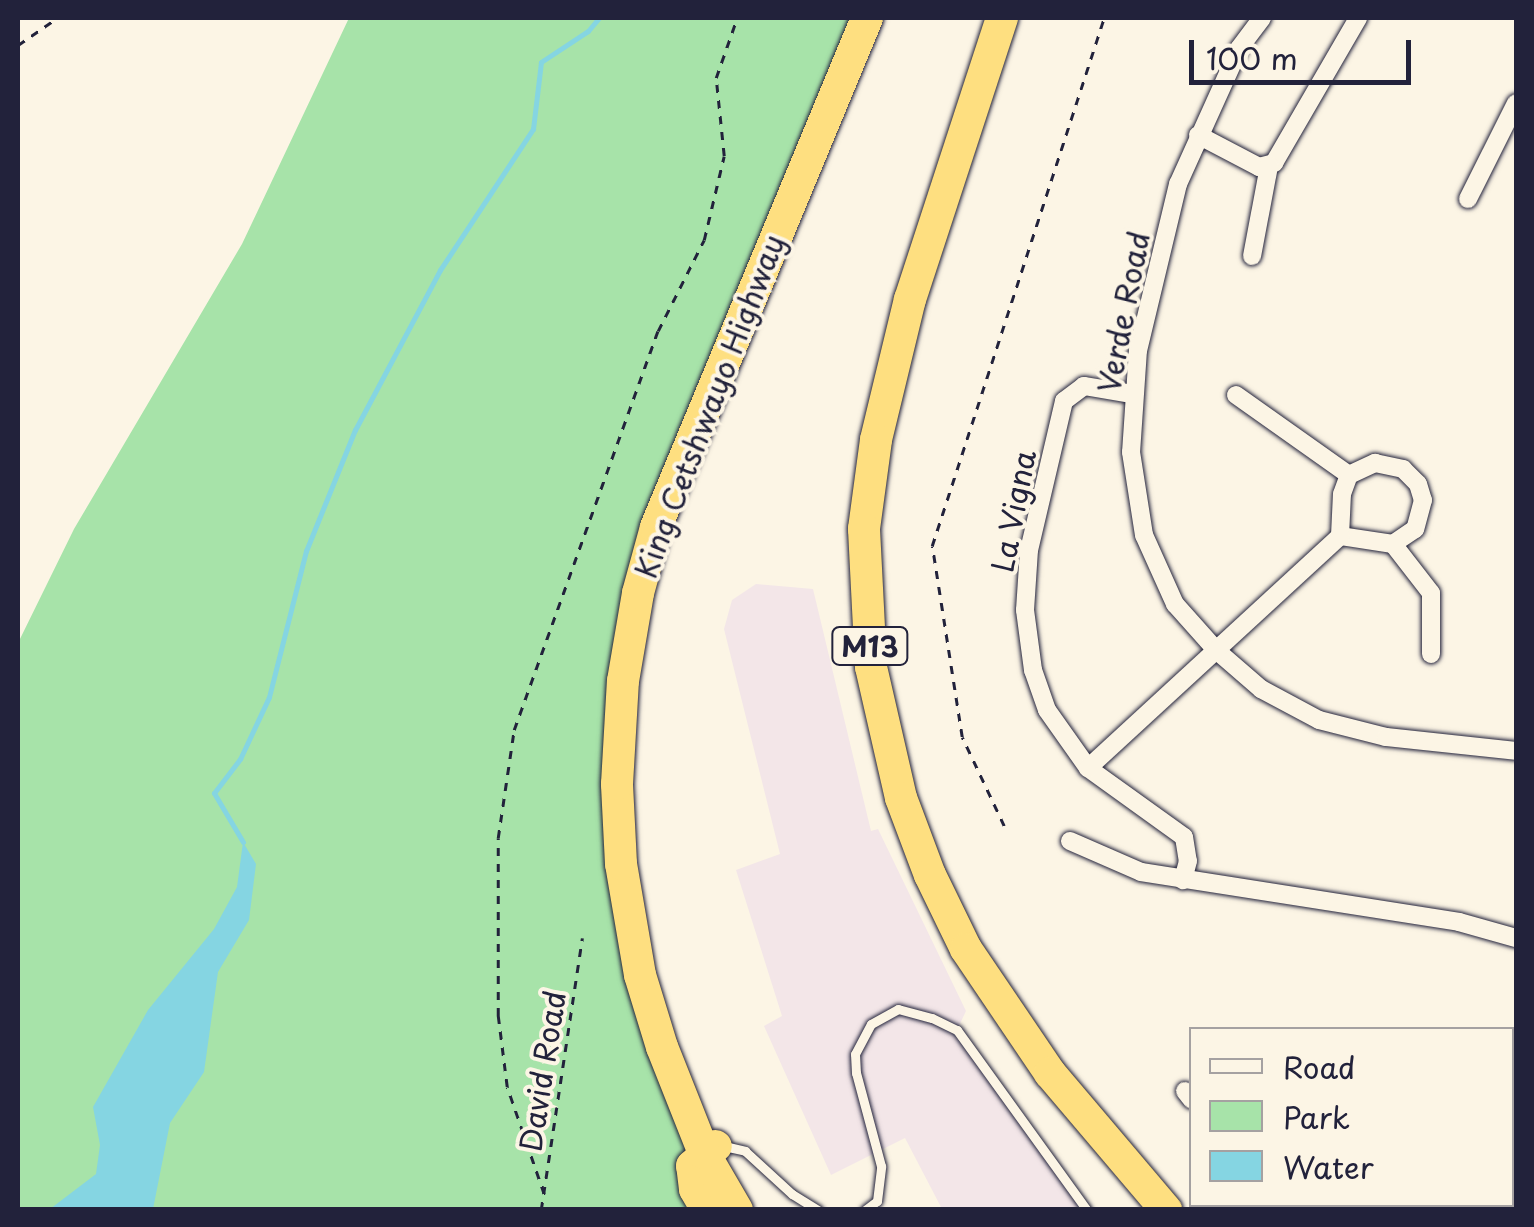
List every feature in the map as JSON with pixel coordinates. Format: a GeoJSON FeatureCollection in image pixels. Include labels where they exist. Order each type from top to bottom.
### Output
{"type":"FeatureCollection","features":[{"type":"Feature","properties":{"kind":"highway","name":"King Cetshwayo Highway"},"geometry":{"type":"LineString","coordinates":[[737,1210],[662,1048],[640,974],[621,864],[617,784],[629,636],[656,527],[867,18]]}},
{"type":"Feature","properties":{"kind":"highway","name":"M13"},"geometry":{"type":"LineString","coordinates":[[1002,18],[910,298],[880,421],[864,529],[871,667],[902,798],[930,875],[966,949],[1050,1073],[1166,1210]]}},
{"type":"Feature","properties":{"kind":"highway"},"geometry":{"type":"LineString","coordinates":[[707,1210],[691,1172],[710,1149]]}},
{"type":"Feature","properties":{"kind":"street","name":"Verde Road"},"geometry":{"type":"LineString","coordinates":[[1262,18],[1239,49],[1178,184],[1132,394],[1131,452],[1144,535],[1175,604],[1216,650],[1261,689],[1320,720],[1386,738],[1516,751]]}},
{"type":"Feature","properties":{"kind":"street"},"geometry":{"type":"LineString","coordinates":[[1198,135],[1259,167],[1269,166],[1280,156],[1358,18]]}},
{"type":"Feature","properties":{"kind":"street"},"geometry":{"type":"LineString","coordinates":[[1468,199],[1516,103]]}},
{"type":"Feature","properties":{"kind":"street"},"geometry":{"type":"LineString","coordinates":[[1252,256],[1269,166]]}},
{"type":"Feature","properties":{"kind":"street","name":"La Vigna"},"geometry":{"type":"LineString","coordinates":[[1132,394],[1084,386],[1064,401],[1026,568],[1025,610],[1038,690],[1088,768],[1178,830],[1188,854],[1183,880]]}},
{"type":"Feature","properties":{"kind":"street"},"geometry":{"type":"LineString","coordinates":[[1236,395],[1349,475]]}},
{"type":"Feature","properties":{"kind":"street"},"geometry":{"type":"LineString","coordinates":[[1349,475],[1386,463],[1403,469],[1418,484],[1423,500],[1420,521],[1393,544]]}},
{"type":"Feature","properties":{"kind":"street"},"geometry":{"type":"LineString","coordinates":[[1088,768],[1340,536],[1342,494],[1349,475]]}},
{"type":"Feature","properties":{"kind":"street"},"geometry":{"type":"LineString","coordinates":[[1340,536],[1393,544],[1431,594],[1431,654]]}},
{"type":"Feature","properties":{"kind":"street"},"geometry":{"type":"LineString","coordinates":[[1070,840],[1119,866],[1183,880],[1459,922],[1516,938]]}},
{"type":"Feature","properties":{"kind":"lane"},"geometry":{"type":"LineString","coordinates":[[866,1210],[877,1201],[881,1166],[856,1073],[855,1054],[870,1024],[898,1009],[932,1018],[956,1030],[1088,1210]]}},
{"type":"Feature","properties":{"kind":"lane"},"geometry":{"type":"LineString","coordinates":[[710,1149],[745,1151],[792,1194],[818,1210]]}},
{"type":"Feature","properties":{"kind":"path"},"geometry":{"type":"LineString","coordinates":[[18,45],[57,18]]}},
{"type":"Feature","properties":{"kind":"path"},"geometry":{"type":"LineString","coordinates":[[544,1194],[507,1088],[498,1016],[498,838],[514,730],[652,347],[704,240],[724,156],[716,78],[737,18]]}},
{"type":"Feature","properties":{"kind":"path"},"geometry":{"type":"LineString","coordinates":[[1004,826],[962,737],[932,546],[1104,18]]}},
{"type":"Feature","properties":{"kind":"path","name":"David Road"},"geometry":{"type":"LineString","coordinates":[[541,1210],[582,938]]}},
{"type":"Feature","properties":{"kind":"shaded area"},"geometry":{"type":"Polygon","coordinates":[[[756,584],[813,589],[871,831],[878,829],[966,1011],[957,1030],[1087,1209],[942,1209],[905,1138],[831,1175],[764,1026],[782,1016],[736,870],[780,854],[724,629],[732,600],[756,584]]]}},
{"type":"Feature","properties":{"kind":"green space"},"geometry":{"type":"Polygon","coordinates":[[[349,18],[867,18],[638,593],[629,921],[737,1209],[18,1209],[18,643],[74,529],[242,244],[349,18]]]}},
{"type":"Feature","properties":{"kind":"water"},"geometry":{"type":"Polygon","coordinates":[[[243,842],[256,864],[249,920],[218,972],[204,1072],[170,1123],[153,1209],[50,1209],[96,1174],[100,1145],[93,1107],[148,1010],[214,929],[237,887],[243,842]]]}},
{"type":"Feature","properties":{"kind":"waterway"},"geometry":{"type":"LineString","coordinates":[[243,842],[214,793],[240,759],[269,697],[306,551],[355,430],[440,270],[533,129],[541,62],[588,31],[599,18]]}}]}
